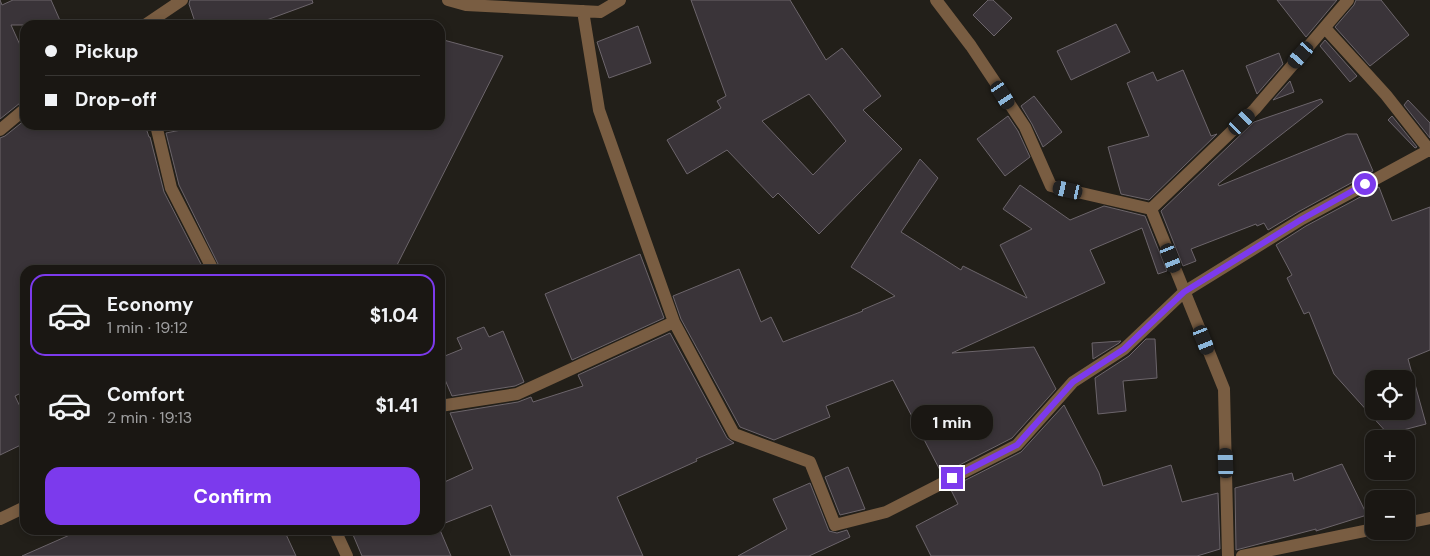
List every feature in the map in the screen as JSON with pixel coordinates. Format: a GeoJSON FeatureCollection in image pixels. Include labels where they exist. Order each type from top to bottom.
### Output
{"type":"FeatureCollection","features":[{"type":"Feature","properties":{"kind":"street"},"geometry":{"type":"LineString","coordinates":[[152,20],[182,0]]}},
{"type":"Feature","properties":{"kind":"street"},"geometry":{"type":"LineString","coordinates":[[448,0],[466,5],[600,12],[620,0]]}},
{"type":"Feature","properties":{"kind":"street"},"geometry":{"type":"LineString","coordinates":[[936,0],[971,46],[1025,127],[1052,186],[1151,209]]}},
{"type":"Feature","properties":{"kind":"street"},"geometry":{"type":"LineString","coordinates":[[1151,209],[1255,110],[1348,0]]}},
{"type":"Feature","properties":{"kind":"street"},"geometry":{"type":"LineString","coordinates":[[583,11],[598,110],[674,322],[734,434],[810,462],[835,525],[886,512],[1017,445],[1073,382],[1124,349],[1184,292],[1302,219],[1429,150],[1386,95],[1325,28]]}},
{"type":"Feature","properties":{"kind":"street"},"geometry":{"type":"LineString","coordinates":[[0,130],[20,113]]}},
{"type":"Feature","properties":{"kind":"street"},"geometry":{"type":"LineString","coordinates":[[157,130],[171,188],[210,265]]}},
{"type":"Feature","properties":{"kind":"street"},"geometry":{"type":"LineString","coordinates":[[1151,209],[1224,389],[1228,556]]}},
{"type":"Feature","properties":{"kind":"street"},"geometry":{"type":"LineString","coordinates":[[445,405],[518,394],[674,322]]}},
{"type":"Feature","properties":{"kind":"street"},"geometry":{"type":"LineString","coordinates":[[0,519],[20,509]]}},
{"type":"Feature","properties":{"kind":"street"},"geometry":{"type":"LineString","coordinates":[[1415,521],[1430,518]]}},
{"type":"Feature","properties":{"kind":"street"},"geometry":{"type":"LineString","coordinates":[[1242,556],[1365,531]]}},
{"type":"Feature","properties":{"kind":"street"},"geometry":{"type":"LineString","coordinates":[[337,535],[347,556]]}},
{"type":"Feature","properties":{"kind":"building"},"geometry":{"type":"Polygon","coordinates":[[[0,0],[2,5],[13,0],[51,0],[60,20],[20,20],[20,25],[11,25],[20,45],[20,103],[0,119],[0,0]]]}},
{"type":"Feature","properties":{"kind":"building"},"geometry":{"type":"Polygon","coordinates":[[[190,0],[312,0],[313,3],[267,20],[194,20],[189,4],[190,0]]]}},
{"type":"Feature","properties":{"kind":"building"},"geometry":{"type":"Polygon","coordinates":[[[691,0],[790,0],[826,60],[842,48],[881,96],[863,110],[902,149],[819,234],[778,193],[773,198],[727,150],[687,174],[667,140],[721,108],[717,101],[726,96],[691,0]],[[809,94],[762,121],[813,175],[846,141],[809,94]]]}},
{"type":"Feature","properties":{"kind":"building"},"geometry":{"type":"Polygon","coordinates":[[[988,0],[993,0],[1012,18],[994,36],[973,15],[988,0]]]}},
{"type":"Feature","properties":{"kind":"building"},"geometry":{"type":"Polygon","coordinates":[[[1277,0],[1337,0],[1306,37],[1277,0]]]}},
{"type":"Feature","properties":{"kind":"building"},"geometry":{"type":"Polygon","coordinates":[[[1356,0],[1381,0],[1409,35],[1370,66],[1335,27],[1356,0]]]}},
{"type":"Feature","properties":{"kind":"building"},"geometry":{"type":"Polygon","coordinates":[[[1116,24],[1130,52],[1071,80],[1057,51],[1116,24]]]}},
{"type":"Feature","properties":{"kind":"building"},"geometry":{"type":"Polygon","coordinates":[[[638,26],[651,63],[609,78],[597,42],[638,26]]]}},
{"type":"Feature","properties":{"kind":"building"},"geometry":{"type":"Polygon","coordinates":[[[445,40],[503,56],[397,265],[219,265],[179,185],[166,133],[181,130],[445,130],[445,40]]]}},
{"type":"Feature","properties":{"kind":"building"},"geometry":{"type":"Polygon","coordinates":[[[1325,40],[1357,76],[1350,82],[1320,46],[1325,40]]]}},
{"type":"Feature","properties":{"kind":"building"},"geometry":{"type":"Polygon","coordinates":[[[1279,53],[1283,64],[1257,94],[1246,66],[1279,53]]]}},
{"type":"Feature","properties":{"kind":"building"},"geometry":{"type":"Polygon","coordinates":[[[1183,70],[1211,136],[1217,134],[1149,200],[1121,194],[1108,147],[1149,136],[1127,83],[1153,72],[1157,81],[1183,70]]]}},
{"type":"Feature","properties":{"kind":"building"},"geometry":{"type":"Polygon","coordinates":[[[1290,81],[1294,92],[1273,100],[1290,81]]]}},
{"type":"Feature","properties":{"kind":"building"},"geometry":{"type":"Polygon","coordinates":[[[1034,96],[1062,132],[1043,147],[1021,106],[1034,96]]]}},
{"type":"Feature","properties":{"kind":"building"},"geometry":{"type":"Polygon","coordinates":[[[1321,99],[1323,102],[1218,184],[1219,186],[1347,134],[1357,134],[1373,171],[1268,230],[1264,223],[1257,226],[1256,224],[1191,249],[1196,261],[1183,266],[1161,211],[1254,122],[1321,99]]]}},
{"type":"Feature","properties":{"kind":"building"},"geometry":{"type":"Polygon","coordinates":[[[1408,100],[1430,123],[1430,138],[1404,105],[1408,100]]]}},
{"type":"Feature","properties":{"kind":"building"},"geometry":{"type":"Polygon","coordinates":[[[1008,116],[1018,131],[1030,157],[1005,176],[977,139],[1008,116]]]}},
{"type":"Feature","properties":{"kind":"building"},"geometry":{"type":"Polygon","coordinates":[[[1392,116],[1417,147],[1415,148],[1388,120],[1392,116]]]}},
{"type":"Feature","properties":{"kind":"building"},"geometry":{"type":"Polygon","coordinates":[[[20,124],[20,130],[147,130],[164,192],[201,265],[20,265],[20,394],[15,396],[20,406],[20,445],[0,455],[0,138],[20,124]]]}},
{"type":"Feature","properties":{"kind":"building"},"geometry":{"type":"Polygon","coordinates":[[[920,159],[938,178],[901,232],[961,270],[963,266],[1027,298],[1000,245],[1032,229],[1003,209],[1020,185],[1070,220],[1104,206],[1145,216],[1167,271],[1158,274],[1142,228],[1090,250],[1105,283],[952,353],[1034,347],[1056,389],[1012,438],[942,474],[893,380],[826,406],[830,417],[774,440],[740,427],[681,319],[673,296],[739,269],[761,322],[771,317],[783,342],[863,311],[895,296],[851,267],[920,159]]]}},
{"type":"Feature","properties":{"kind":"building"},"geometry":{"type":"Polygon","coordinates":[[[1379,187],[1392,221],[1430,207],[1430,350],[1408,359],[1411,370],[1365,370],[1365,408],[1334,374],[1309,312],[1304,314],[1287,278],[1292,275],[1276,245],[1306,226],[1379,187]]]}},
{"type":"Feature","properties":{"kind":"building"},"geometry":{"type":"Polygon","coordinates":[[[640,254],[664,318],[572,360],[545,294],[640,254]]]}},
{"type":"Feature","properties":{"kind":"building"},"geometry":{"type":"Polygon","coordinates":[[[484,327],[489,337],[503,331],[524,382],[515,386],[452,396],[445,380],[445,356],[462,349],[457,338],[484,327]]]}},
{"type":"Feature","properties":{"kind":"building"},"geometry":{"type":"Polygon","coordinates":[[[670,333],[727,438],[734,443],[617,497],[643,556],[511,556],[491,505],[445,523],[445,482],[473,469],[450,413],[518,402],[531,397],[533,402],[583,386],[578,375],[670,333]]]}},
{"type":"Feature","properties":{"kind":"building"},"geometry":{"type":"Polygon","coordinates":[[[1146,339],[1155,339],[1157,378],[1123,381],[1126,411],[1098,414],[1095,378],[1129,356],[1146,339]]]}},
{"type":"Feature","properties":{"kind":"building"},"geometry":{"type":"Polygon","coordinates":[[[1121,341],[1119,343],[1093,359],[1092,343],[1121,341]]]}},
{"type":"Feature","properties":{"kind":"building"},"geometry":{"type":"Polygon","coordinates":[[[1415,384],[1426,424],[1403,430],[1384,430],[1375,420],[1415,420],[1415,384]]]}},
{"type":"Feature","properties":{"kind":"building"},"geometry":{"type":"Polygon","coordinates":[[[1064,405],[1099,473],[1103,486],[1171,465],[1182,502],[1218,493],[1220,549],[1197,556],[931,556],[916,526],[958,504],[950,488],[1021,452],[1064,405]]]}},
{"type":"Feature","properties":{"kind":"building"},"geometry":{"type":"Polygon","coordinates":[[[1342,464],[1365,511],[1365,516],[1316,531],[1316,529],[1236,550],[1235,488],[1292,473],[1294,481],[1342,464]]]}},
{"type":"Feature","properties":{"kind":"building"},"geometry":{"type":"Polygon","coordinates":[[[848,467],[865,509],[840,515],[825,477],[848,467]]]}},
{"type":"Feature","properties":{"kind":"building"},"geometry":{"type":"Polygon","coordinates":[[[810,483],[829,531],[837,533],[847,530],[850,537],[809,556],[738,556],[787,529],[773,499],[810,483]]]}},
{"type":"Feature","properties":{"kind":"building"},"geometry":{"type":"Polygon","coordinates":[[[70,535],[286,535],[296,556],[22,556],[70,535]]]}},
{"type":"Feature","properties":{"kind":"building"},"geometry":{"type":"Polygon","coordinates":[[[353,535],[442,535],[451,556],[362,556],[353,535]]]}},
{"type":"Feature","properties":{"kind":"route"},"geometry":{"type":"LineString","coordinates":[[952,478],[1017,445],[1073,382],[1124,349],[1184,292],[1302,219],[1365,184]]}}]}
